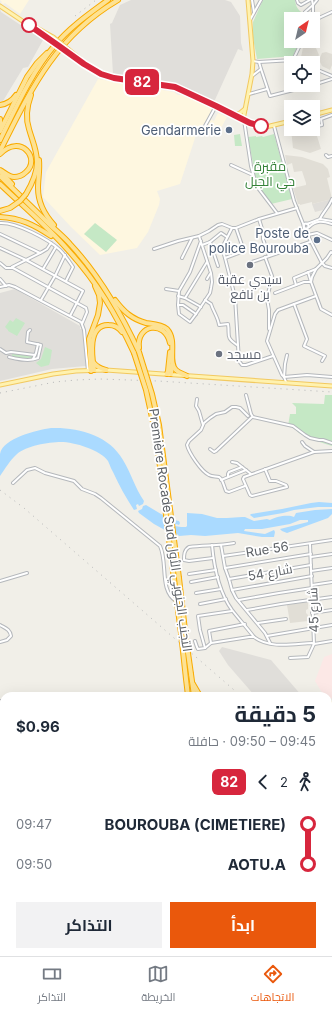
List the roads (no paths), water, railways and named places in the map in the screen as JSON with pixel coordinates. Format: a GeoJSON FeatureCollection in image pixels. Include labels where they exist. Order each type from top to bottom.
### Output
{"type":"FeatureCollection","features":[{"type":"Feature","properties":{"kind":"highway"},"geometry":{"type":"LineString","coordinates":[[0,131],[27,77],[37,63],[76,24],[108,0]]}},
{"type":"Feature","properties":{"kind":"highway"},"geometry":{"type":"LineString","coordinates":[[0,153],[11,128],[37,81],[56,54],[72,35],[118,0]]}},
{"type":"Feature","properties":{"kind":"highway"},"geometry":{"type":"LineString","coordinates":[[0,140],[26,89],[42,63],[55,46]]}},
{"type":"Feature","properties":{"kind":"highway"},"geometry":{"type":"LineString","coordinates":[[37,81],[30,96],[26,112],[28,127],[39,160],[40,168],[38,189],[40,203],[49,220],[70,243]]}},
{"type":"Feature","properties":{"kind":"highway"},"geometry":{"type":"LineString","coordinates":[[0,105],[13,99],[22,87]]}},
{"type":"Feature","properties":{"kind":"highway"},"geometry":{"type":"LineString","coordinates":[[0,119],[0,127]]}},
{"type":"Feature","properties":{"kind":"highway"},"geometry":{"type":"LineString","coordinates":[[0,211],[10,208],[20,201],[26,194],[33,181],[36,169],[36,157],[33,142]]}},
{"type":"Feature","properties":{"kind":"highway"},"geometry":{"type":"LineString","coordinates":[[0,153],[8,148],[16,146],[22,147],[30,155],[31,160],[29,169],[21,176],[14,177],[0,170]]}},
{"type":"Feature","properties":{"kind":"highway"},"geometry":{"type":"LineString","coordinates":[[0,170],[32,207]]}},
{"type":"Feature","properties":{"kind":"highway","name":"Première Rocade Sud التجنب الجنوبي الأول"},"geometry":{"type":"LineString","coordinates":[[0,176],[70,243],[86,262],[114,303],[139,352],[152,394],[159,425],[170,507],[177,602],[187,692]]}},
{"type":"Feature","properties":{"kind":"highway","name":"Première Rocade Sud التجنب الجنوبي الأول"},"geometry":{"type":"LineString","coordinates":[[0,184],[67,249],[92,278],[110,305],[134,353],[154,422],[193,692]]}},
{"type":"Feature","properties":{"kind":"highway"},"geometry":{"type":"LineString","coordinates":[[0,217],[10,218],[31,224],[52,236],[67,249]]}},
{"type":"Feature","properties":{"kind":"highway"},"geometry":{"type":"LineString","coordinates":[[91,371],[89,339],[100,304],[99,295],[92,278]]}},
{"type":"Feature","properties":{"kind":"highway"},"geometry":{"type":"LineString","coordinates":[[98,278],[124,311],[132,318],[162,326],[167,330],[171,336],[173,366],[175,370],[187,376]]}},
{"type":"Feature","properties":{"kind":"highway"},"geometry":{"type":"LineString","coordinates":[[91,371],[93,361],[92,340],[99,327],[105,325],[112,325],[116,327],[121,331],[134,353]]}},
{"type":"Feature","properties":{"kind":"highway"},"geometry":{"type":"LineString","coordinates":[[139,352],[139,339],[146,330],[156,328],[165,332],[170,341],[169,374]]}},
{"type":"Feature","properties":{"kind":"highway"},"geometry":{"type":"LineString","coordinates":[[169,374],[172,356]]}},
{"type":"Feature","properties":{"kind":"highway"},"geometry":{"type":"LineString","coordinates":[[93,361],[100,368],[106,370]]}},
{"type":"Feature","properties":{"kind":"highway"},"geometry":{"type":"LineString","coordinates":[[192,681],[198,692]]}},
{"type":"Feature","properties":{"kind":"main road"},"geometry":{"type":"LineString","coordinates":[[243,120],[251,76],[252,61],[248,0]]}},
{"type":"Feature","properties":{"kind":"main road"},"geometry":{"type":"LineString","coordinates":[[0,6],[39,29],[88,67],[101,74],[114,78],[175,87],[243,120],[263,127],[284,123]]}},
{"type":"Feature","properties":{"kind":"main road"},"geometry":{"type":"LineString","coordinates":[[234,115],[239,114],[245,109]]}},
{"type":"Feature","properties":{"kind":"main road"},"geometry":{"type":"LineString","coordinates":[[320,113],[332,110]]}},
{"type":"Feature","properties":{"kind":"main road"},"geometry":{"type":"LineString","coordinates":[[0,385],[53,374],[106,370],[332,386]]}},
{"type":"Feature","properties":{"kind":"street"},"geometry":{"type":"LineString","coordinates":[[252,0],[254,13]]}},
{"type":"Feature","properties":{"kind":"street"},"geometry":{"type":"LineString","coordinates":[[250,20],[261,0]]}},
{"type":"Feature","properties":{"kind":"street"},"geometry":{"type":"LineString","coordinates":[[297,0],[299,5],[311,0],[313,12]]}},
{"type":"Feature","properties":{"kind":"street"},"geometry":{"type":"LineString","coordinates":[[306,12],[318,0]]}},
{"type":"Feature","properties":{"kind":"street"},"geometry":{"type":"LineString","coordinates":[[320,16],[332,12]]}},
{"type":"Feature","properties":{"kind":"street"},"geometry":{"type":"LineString","coordinates":[[252,61],[284,61]]}},
{"type":"Feature","properties":{"kind":"street"},"geometry":{"type":"LineString","coordinates":[[259,62],[269,95],[286,92]]}},
{"type":"Feature","properties":{"kind":"street"},"geometry":{"type":"LineString","coordinates":[[251,76],[260,69]]}},
{"type":"Feature","properties":{"kind":"street"},"geometry":{"type":"LineString","coordinates":[[320,71],[332,76]]}},
{"type":"Feature","properties":{"kind":"street"},"geometry":{"type":"LineString","coordinates":[[320,83],[332,79]]}},
{"type":"Feature","properties":{"kind":"street"},"geometry":{"type":"LineString","coordinates":[[248,94],[267,89]]}},
{"type":"Feature","properties":{"kind":"street"},"geometry":{"type":"LineString","coordinates":[[204,126],[216,106]]}},
{"type":"Feature","properties":{"kind":"street"},"geometry":{"type":"LineString","coordinates":[[320,126],[322,125],[321,118],[332,115]]}},
{"type":"Feature","properties":{"kind":"street"},"geometry":{"type":"LineString","coordinates":[[243,120],[253,175],[258,188],[277,214]]}},
{"type":"Feature","properties":{"kind":"street"},"geometry":{"type":"LineString","coordinates":[[274,126],[296,208],[302,222],[307,229],[309,227]]}},
{"type":"Feature","properties":{"kind":"street"},"geometry":{"type":"LineString","coordinates":[[326,155],[328,157],[332,156]]}},
{"type":"Feature","properties":{"kind":"street"},"geometry":{"type":"LineString","coordinates":[[231,165],[253,175]]}},
{"type":"Feature","properties":{"kind":"street"},"geometry":{"type":"LineString","coordinates":[[320,219],[332,199]]}},
{"type":"Feature","properties":{"kind":"street"},"geometry":{"type":"LineString","coordinates":[[154,249],[199,236],[218,225],[222,224],[236,228],[258,219],[296,208]]}},
{"type":"Feature","properties":{"kind":"street"},"geometry":{"type":"LineString","coordinates":[[258,219],[263,232],[263,239],[270,256]]}},
{"type":"Feature","properties":{"kind":"street"},"geometry":{"type":"LineString","coordinates":[[305,225],[320,219],[332,222]]}},
{"type":"Feature","properties":{"kind":"street"},"geometry":{"type":"LineString","coordinates":[[307,234],[309,227],[312,224],[317,222],[332,222]]}},
{"type":"Feature","properties":{"kind":"street"},"geometry":{"type":"LineString","coordinates":[[0,223],[14,226],[40,237],[56,246],[65,255],[73,267],[66,281]]}},
{"type":"Feature","properties":{"kind":"street"},"geometry":{"type":"LineString","coordinates":[[305,225],[309,225],[309,227]]}},
{"type":"Feature","properties":{"kind":"street"},"geometry":{"type":"LineString","coordinates":[[305,225],[310,242],[322,263],[325,266],[332,268]]}},
{"type":"Feature","properties":{"kind":"street"},"geometry":{"type":"LineString","coordinates":[[232,228],[222,248],[235,297],[239,361],[242,365],[244,365],[273,356]]}},
{"type":"Feature","properties":{"kind":"street"},"geometry":{"type":"LineString","coordinates":[[225,258],[244,251],[236,228]]}},
{"type":"Feature","properties":{"kind":"street"},"geometry":{"type":"LineString","coordinates":[[202,245],[210,242],[221,233],[228,237]]}},
{"type":"Feature","properties":{"kind":"street"},"geometry":{"type":"LineString","coordinates":[[307,234],[317,233],[332,240]]}},
{"type":"Feature","properties":{"kind":"street"},"geometry":{"type":"LineString","coordinates":[[0,234],[40,253]]}},
{"type":"Feature","properties":{"kind":"street"},"geometry":{"type":"LineString","coordinates":[[199,236],[201,241],[207,262],[211,273],[212,282],[211,288],[201,307],[191,321],[189,321],[179,314],[178,296],[179,291],[194,263],[201,241]]}},
{"type":"Feature","properties":{"kind":"street"},"geometry":{"type":"LineString","coordinates":[[182,258],[192,238]]}},
{"type":"Feature","properties":{"kind":"street"},"geometry":{"type":"LineString","coordinates":[[210,242],[218,266]]}},
{"type":"Feature","properties":{"kind":"street"},"geometry":{"type":"LineString","coordinates":[[249,263],[310,242]]}},
{"type":"Feature","properties":{"kind":"street"},"geometry":{"type":"LineString","coordinates":[[10,268],[47,249],[51,243]]}},
{"type":"Feature","properties":{"kind":"street"},"geometry":{"type":"LineString","coordinates":[[43,269],[56,246]]}},
{"type":"Feature","properties":{"kind":"street"},"geometry":{"type":"LineString","coordinates":[[0,248],[26,260],[83,291],[70,316]]}},
{"type":"Feature","properties":{"kind":"street"},"geometry":{"type":"LineString","coordinates":[[312,282],[312,275],[331,252],[332,253]]}},
{"type":"Feature","properties":{"kind":"street"},"geometry":{"type":"LineString","coordinates":[[41,300],[65,255]]}},
{"type":"Feature","properties":{"kind":"street"},"geometry":{"type":"LineString","coordinates":[[265,257],[272,276],[267,300],[269,310],[269,332]]}},
{"type":"Feature","properties":{"kind":"street"},"geometry":{"type":"LineString","coordinates":[[327,258],[332,260]]}},
{"type":"Feature","properties":{"kind":"street"},"geometry":{"type":"LineString","coordinates":[[185,298],[207,262]]}},
{"type":"Feature","properties":{"kind":"street"},"geometry":{"type":"LineString","coordinates":[[0,263],[6,268],[13,268],[86,308],[87,312],[82,324]]}},
{"type":"Feature","properties":{"kind":"street"},"geometry":{"type":"LineString","coordinates":[[296,285],[294,278],[316,270]]}},
{"type":"Feature","properties":{"kind":"street"},"geometry":{"type":"LineString","coordinates":[[308,272],[321,309],[332,315]]}},
{"type":"Feature","properties":{"kind":"street"},"geometry":{"type":"LineString","coordinates":[[207,279],[211,273]]}},
{"type":"Feature","properties":{"kind":"street"},"geometry":{"type":"LineString","coordinates":[[0,279],[6,286]]}},
{"type":"Feature","properties":{"kind":"street"},"geometry":{"type":"LineString","coordinates":[[274,293],[304,282],[312,282]]}},
{"type":"Feature","properties":{"kind":"street"},"geometry":{"type":"LineString","coordinates":[[0,287],[16,287],[82,324],[91,371]]}},
{"type":"Feature","properties":{"kind":"street"},"geometry":{"type":"LineString","coordinates":[[166,290],[179,291]]}},
{"type":"Feature","properties":{"kind":"street"},"geometry":{"type":"LineString","coordinates":[[178,296],[185,298],[201,307]]}},
{"type":"Feature","properties":{"kind":"street"},"geometry":{"type":"LineString","coordinates":[[286,382],[267,341],[269,332],[278,310],[316,296]]}},
{"type":"Feature","properties":{"kind":"street"},"geometry":{"type":"LineString","coordinates":[[205,300],[211,304],[218,319],[219,325],[228,324],[229,339],[237,345]]}},
{"type":"Feature","properties":{"kind":"street"},"geometry":{"type":"LineString","coordinates":[[294,304],[307,339],[304,346],[325,356],[322,361]]}},
{"type":"Feature","properties":{"kind":"street"},"geometry":{"type":"LineString","coordinates":[[178,305],[183,305],[196,314]]}},
{"type":"Feature","properties":{"kind":"street"},"geometry":{"type":"LineString","coordinates":[[9,357],[29,360],[37,359],[41,346],[27,342],[28,332],[30,330]]}},
{"type":"Feature","properties":{"kind":"street"},"geometry":{"type":"LineString","coordinates":[[33,360],[36,355],[38,344]]}},
{"type":"Feature","properties":{"kind":"street"},"geometry":{"type":"LineString","coordinates":[[0,349],[6,353],[11,352],[36,355]]}},
{"type":"Feature","properties":{"kind":"street"},"geometry":{"type":"LineString","coordinates":[[284,377],[287,355]]}},
{"type":"Feature","properties":{"kind":"street"},"geometry":{"type":"LineString","coordinates":[[284,377],[307,375],[332,377]]}},
{"type":"Feature","properties":{"kind":"street"},"geometry":{"type":"LineString","coordinates":[[246,395],[252,417]]}},
{"type":"Feature","properties":{"kind":"street"},"geometry":{"type":"LineString","coordinates":[[197,398],[196,406],[203,425]]}},
{"type":"Feature","properties":{"kind":"street"},"geometry":{"type":"LineString","coordinates":[[245,486],[227,492],[225,491],[221,480],[217,477],[208,475],[194,460],[187,447],[187,444],[201,430],[203,425],[215,414],[225,412],[234,407],[240,408],[248,416]]}},
{"type":"Feature","properties":{"kind":"street"},"geometry":{"type":"LineString","coordinates":[[252,417],[293,426],[310,438],[332,443]]}},
{"type":"Feature","properties":{"kind":"street"},"geometry":{"type":"LineString","coordinates":[[210,449],[214,452],[216,451],[252,417]]}},
{"type":"Feature","properties":{"kind":"street"},"geometry":{"type":"LineString","coordinates":[[302,442],[314,452]]}},
{"type":"Feature","properties":{"kind":"street"},"geometry":{"type":"LineString","coordinates":[[265,469],[269,481],[276,481],[286,485],[287,487],[251,496],[245,486],[243,478],[251,474],[265,469],[314,452],[332,450]]}},
{"type":"Feature","properties":{"kind":"street"},"geometry":{"type":"LineString","coordinates":[[232,462],[237,463],[251,474]]}},
{"type":"Feature","properties":{"kind":"street"},"geometry":{"type":"LineString","coordinates":[[228,477],[229,472],[242,467]]}},
{"type":"Feature","properties":{"kind":"street"},"geometry":{"type":"LineString","coordinates":[[13,482],[27,470],[35,468],[45,473],[74,481],[82,488],[101,498],[160,546],[163,553],[167,590],[169,595],[177,602]]}},
{"type":"Feature","properties":{"kind":"street"},"geometry":{"type":"LineString","coordinates":[[221,480],[246,470]]}},
{"type":"Feature","properties":{"kind":"street","name":"Rue 56"},"geometry":{"type":"LineString","coordinates":[[223,556],[332,540]]}},
{"type":"Feature","properties":{"kind":"street"},"geometry":{"type":"LineString","coordinates":[[213,558],[189,561],[184,560],[184,553],[189,547],[234,543]]}},
{"type":"Feature","properties":{"kind":"street","name":"شارع 45"},"geometry":{"type":"LineString","coordinates":[[290,658],[308,657],[314,644],[310,544]]}},
{"type":"Feature","properties":{"kind":"street"},"geometry":{"type":"LineString","coordinates":[[212,545],[216,570],[221,589],[226,600],[233,611],[260,641],[278,644],[314,644],[332,641]]}},
{"type":"Feature","properties":{"kind":"street"},"geometry":{"type":"LineString","coordinates":[[220,545],[225,568],[236,598],[258,623],[270,643]]}},
{"type":"Feature","properties":{"kind":"street"},"geometry":{"type":"LineString","coordinates":[[225,568],[332,554]]}},
{"type":"Feature","properties":{"kind":"street","name":"شارع 54"},"geometry":{"type":"LineString","coordinates":[[229,579],[311,565]]}},
{"type":"Feature","properties":{"kind":"street"},"geometry":{"type":"LineString","coordinates":[[311,571],[332,568]]}},
{"type":"Feature","properties":{"kind":"street"},"geometry":{"type":"LineString","coordinates":[[189,574],[216,570]]}},
{"type":"Feature","properties":{"kind":"street"},"geometry":{"type":"LineString","coordinates":[[0,581],[28,573]]}},
{"type":"Feature","properties":{"kind":"street"},"geometry":{"type":"LineString","coordinates":[[232,590],[312,576]]}},
{"type":"Feature","properties":{"kind":"street"},"geometry":{"type":"LineString","coordinates":[[191,582],[218,577]]}},
{"type":"Feature","properties":{"kind":"street"},"geometry":{"type":"LineString","coordinates":[[239,600],[332,582]]}},
{"type":"Feature","properties":{"kind":"street"},"geometry":{"type":"LineString","coordinates":[[196,593],[221,589]]}},
{"type":"Feature","properties":{"kind":"street"},"geometry":{"type":"LineString","coordinates":[[247,610],[332,597]]}},
{"type":"Feature","properties":{"kind":"street"},"geometry":{"type":"LineString","coordinates":[[200,604],[226,600]]}},
{"type":"Feature","properties":{"kind":"street"},"geometry":{"type":"LineString","coordinates":[[312,613],[332,610]]}},
{"type":"Feature","properties":{"kind":"street"},"geometry":{"type":"LineString","coordinates":[[205,648],[198,616],[233,611]]}},
{"type":"Feature","properties":{"kind":"street"},"geometry":{"type":"LineString","coordinates":[[258,623],[286,619]]}},
{"type":"Feature","properties":{"kind":"street"},"geometry":{"type":"LineString","coordinates":[[211,643],[209,631],[244,624]]}},
{"type":"Feature","properties":{"kind":"street"},"geometry":{"type":"LineString","coordinates":[[0,625],[7,628],[11,633],[11,636],[7,640],[0,642]]}},
{"type":"Feature","properties":{"kind":"street"},"geometry":{"type":"LineString","coordinates":[[267,636],[332,625]]}},
{"type":"Feature","properties":{"kind":"street"},"geometry":{"type":"LineString","coordinates":[[195,641],[198,649],[205,648],[211,643],[254,636]]}},
{"type":"Feature","properties":{"kind":"water"},"geometry":{"type":"Polygon","coordinates":[[[51,428],[82,431],[92,434],[110,444],[117,451],[126,465],[144,501],[143,504],[139,506],[138,504],[136,505],[137,509],[134,510],[120,487],[105,457],[87,447],[73,443],[50,443],[38,445],[21,451],[14,456],[0,476],[0,454],[2,448],[7,443],[21,436],[51,428]]]}},
{"type":"Feature","properties":{"kind":"water"},"geometry":{"type":"Polygon","coordinates":[[[319,502],[332,503],[332,507],[294,510],[254,518],[250,515],[251,514],[319,502]]]}},
{"type":"Feature","properties":{"kind":"water"},"geometry":{"type":"Polygon","coordinates":[[[146,505],[161,514],[179,521],[179,525],[176,524],[175,526],[181,527],[187,526],[187,513],[202,514],[217,518],[245,517],[254,521],[270,520],[285,516],[294,517],[296,513],[315,510],[332,509],[332,514],[328,518],[287,533],[280,529],[308,522],[308,520],[300,520],[290,524],[262,529],[245,529],[244,531],[265,534],[274,530],[274,537],[262,537],[238,533],[205,536],[179,536],[154,524],[139,513],[138,511],[146,505]]]}},
{"type":"Feature","properties":{"kind":"railway"},"geometry":{"type":"LineString","coordinates":[[75,16],[96,0]]}},
{"type":"Feature","properties":{"kind":"railway"},"geometry":{"type":"LineString","coordinates":[[0,393],[55,382],[100,379],[158,381],[332,392]]}},
{"type":"Feature","properties":{"kind":"railway"},"geometry":{"type":"LineString","coordinates":[[0,490],[24,508],[236,692]]}},
{"type":"Feature","properties":{"kind":"place","name":"Gendarmerie"},"geometry":{"type":"Point","coordinates":[229,130]}},
{"type":"Feature","properties":{"kind":"place","name":"Poste de police Bourouba"},"geometry":{"type":"Point","coordinates":[317,240]}},
{"type":"Feature","properties":{"kind":"place","name":"سيدي عقبة بن نافع"},"geometry":{"type":"Point","coordinates":[250,265]}},
{"type":"Feature","properties":{"kind":"place","name":"مسجد"},"geometry":{"type":"Point","coordinates":[219,354]}},
{"type":"Feature","properties":{"kind":"park label","name":"مقبرة حي الجبل"},"geometry":{"type":"Point","coordinates":[270,174]}}]}
